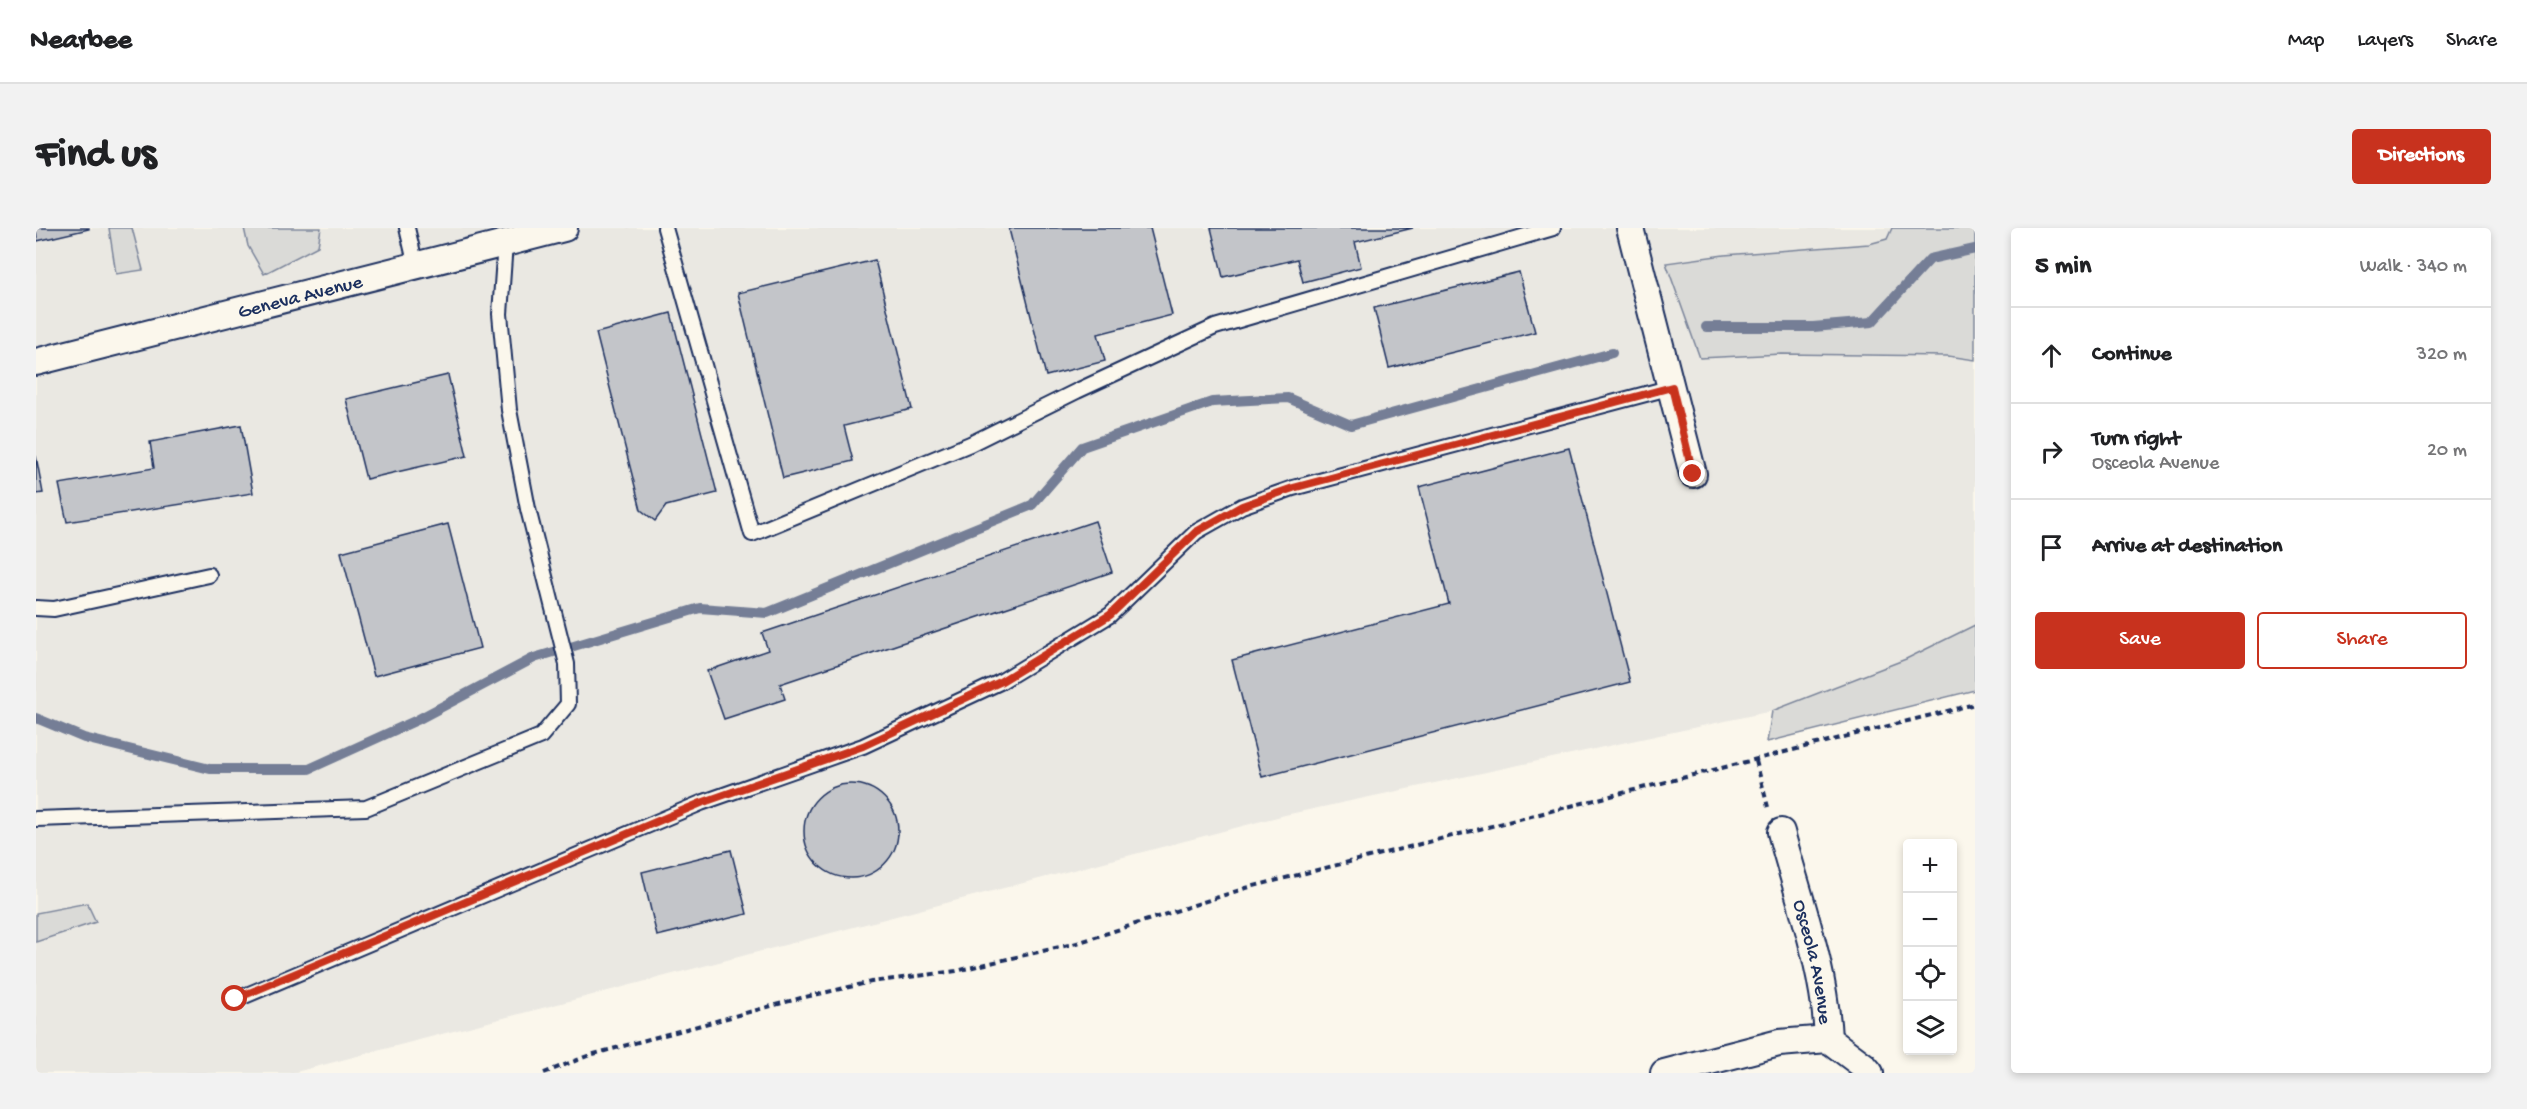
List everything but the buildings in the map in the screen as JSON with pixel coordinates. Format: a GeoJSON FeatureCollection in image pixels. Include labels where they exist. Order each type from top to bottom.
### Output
{"type":"FeatureCollection","features":[{"type":"Feature","properties":{"kind":"street","name":"Geneva Avenue"},"geometry":{"type":"LineString","coordinates":[[36,362],[564,228]]}},
{"type":"Feature","properties":{"kind":"street"},"geometry":{"type":"LineString","coordinates":[[1630,228],[1693,474]]}},
{"type":"Feature","properties":{"kind":"street","name":"Osceola Avenue"},"geometry":{"type":"LineString","coordinates":[[1781,832],[1819,972],[1826,1009],[1828,1039],[1864,1066],[1869,1073]]}},
{"type":"Feature","properties":{"kind":"street"},"geometry":{"type":"LineString","coordinates":[[1664,1073],[1779,1043],[1828,1039]]}},
{"type":"Feature","properties":{"kind":"lane"},"geometry":{"type":"LineString","coordinates":[[407,228],[416,266]]}},
{"type":"Feature","properties":{"kind":"lane"},"geometry":{"type":"LineString","coordinates":[[665,228],[752,534],[970,444],[1215,327],[1553,228]]}},
{"type":"Feature","properties":{"kind":"lane"},"geometry":{"type":"LineString","coordinates":[[36,819],[366,808],[541,736],[568,704],[567,664],[528,509],[509,410],[501,314],[505,243]]}},
{"type":"Feature","properties":{"kind":"lane"},"geometry":{"type":"LineString","coordinates":[[235,999],[701,803],[863,746],[1000,682],[1110,615],[1196,532],[1242,506],[1293,488],[1672,387]]}},
{"type":"Feature","properties":{"kind":"lane"},"geometry":{"type":"LineString","coordinates":[[36,608],[54,609],[209,575]]}},
{"type":"Feature","properties":{"kind":"path"},"geometry":{"type":"LineString","coordinates":[[544,1073],[590,1055],[801,998],[871,982],[956,971],[1077,942],[1246,888],[1975,704]]}},
{"type":"Feature","properties":{"kind":"path"},"geometry":{"type":"LineString","coordinates":[[1756,761],[1773,828],[1781,832]]}},
{"type":"Feature","properties":{"kind":"shaded area"},"geometry":{"type":"Polygon","coordinates":[[[36,228],[1892,228],[1887,239],[1869,244],[1724,255],[1700,357],[1782,354],[1948,356],[1975,360],[1975,625],[1906,659],[1772,711],[1285,815],[292,1073],[36,1073],[36,942],[95,922],[87,903],[36,913],[36,228]]]}},
{"type":"Feature","properties":{"kind":"shaded area"},"geometry":{"type":"Polygon","coordinates":[[[109,228],[132,228],[143,270],[116,274],[109,228]]]}},
{"type":"Feature","properties":{"kind":"shaded area"},"geometry":{"type":"Polygon","coordinates":[[[244,228],[321,228],[318,246],[264,274],[248,246],[244,228]]]}},
{"type":"Feature","properties":{"kind":"shaded area"},"geometry":{"type":"Polygon","coordinates":[[[1892,228],[1975,228],[1975,360],[1948,356],[1782,354],[1700,358],[1666,263],[1724,255],[1869,244],[1887,239],[1892,228]]]}},
{"type":"Feature","properties":{"kind":"shaded area"},"geometry":{"type":"Polygon","coordinates":[[[1975,625],[1975,690],[1767,742],[1772,711],[1906,659],[1975,625]]]}},
{"type":"Feature","properties":{"kind":"shaded area"},"geometry":{"type":"Polygon","coordinates":[[[87,903],[96,922],[36,942],[36,913],[87,903]]]}},
{"type":"Feature","properties":{"kind":"waterway"},"geometry":{"type":"LineString","coordinates":[[1706,327],[1813,327],[1872,322],[1930,259],[1975,249]]}},
{"type":"Feature","properties":{"kind":"waterway"},"geometry":{"type":"LineString","coordinates":[[36,718],[84,738],[210,769],[309,769],[417,720],[534,658],[700,608],[767,613],[1032,505],[1082,447],[1212,402],[1288,398],[1351,425],[1612,353]]}},
{"type":"Feature","properties":{"kind":"route"},"geometry":{"type":"LineString","coordinates":[[235,999],[701,803],[863,746],[1000,682],[1110,615],[1196,532],[1242,506],[1293,488],[1672,387],[1693,474]]}}]}
